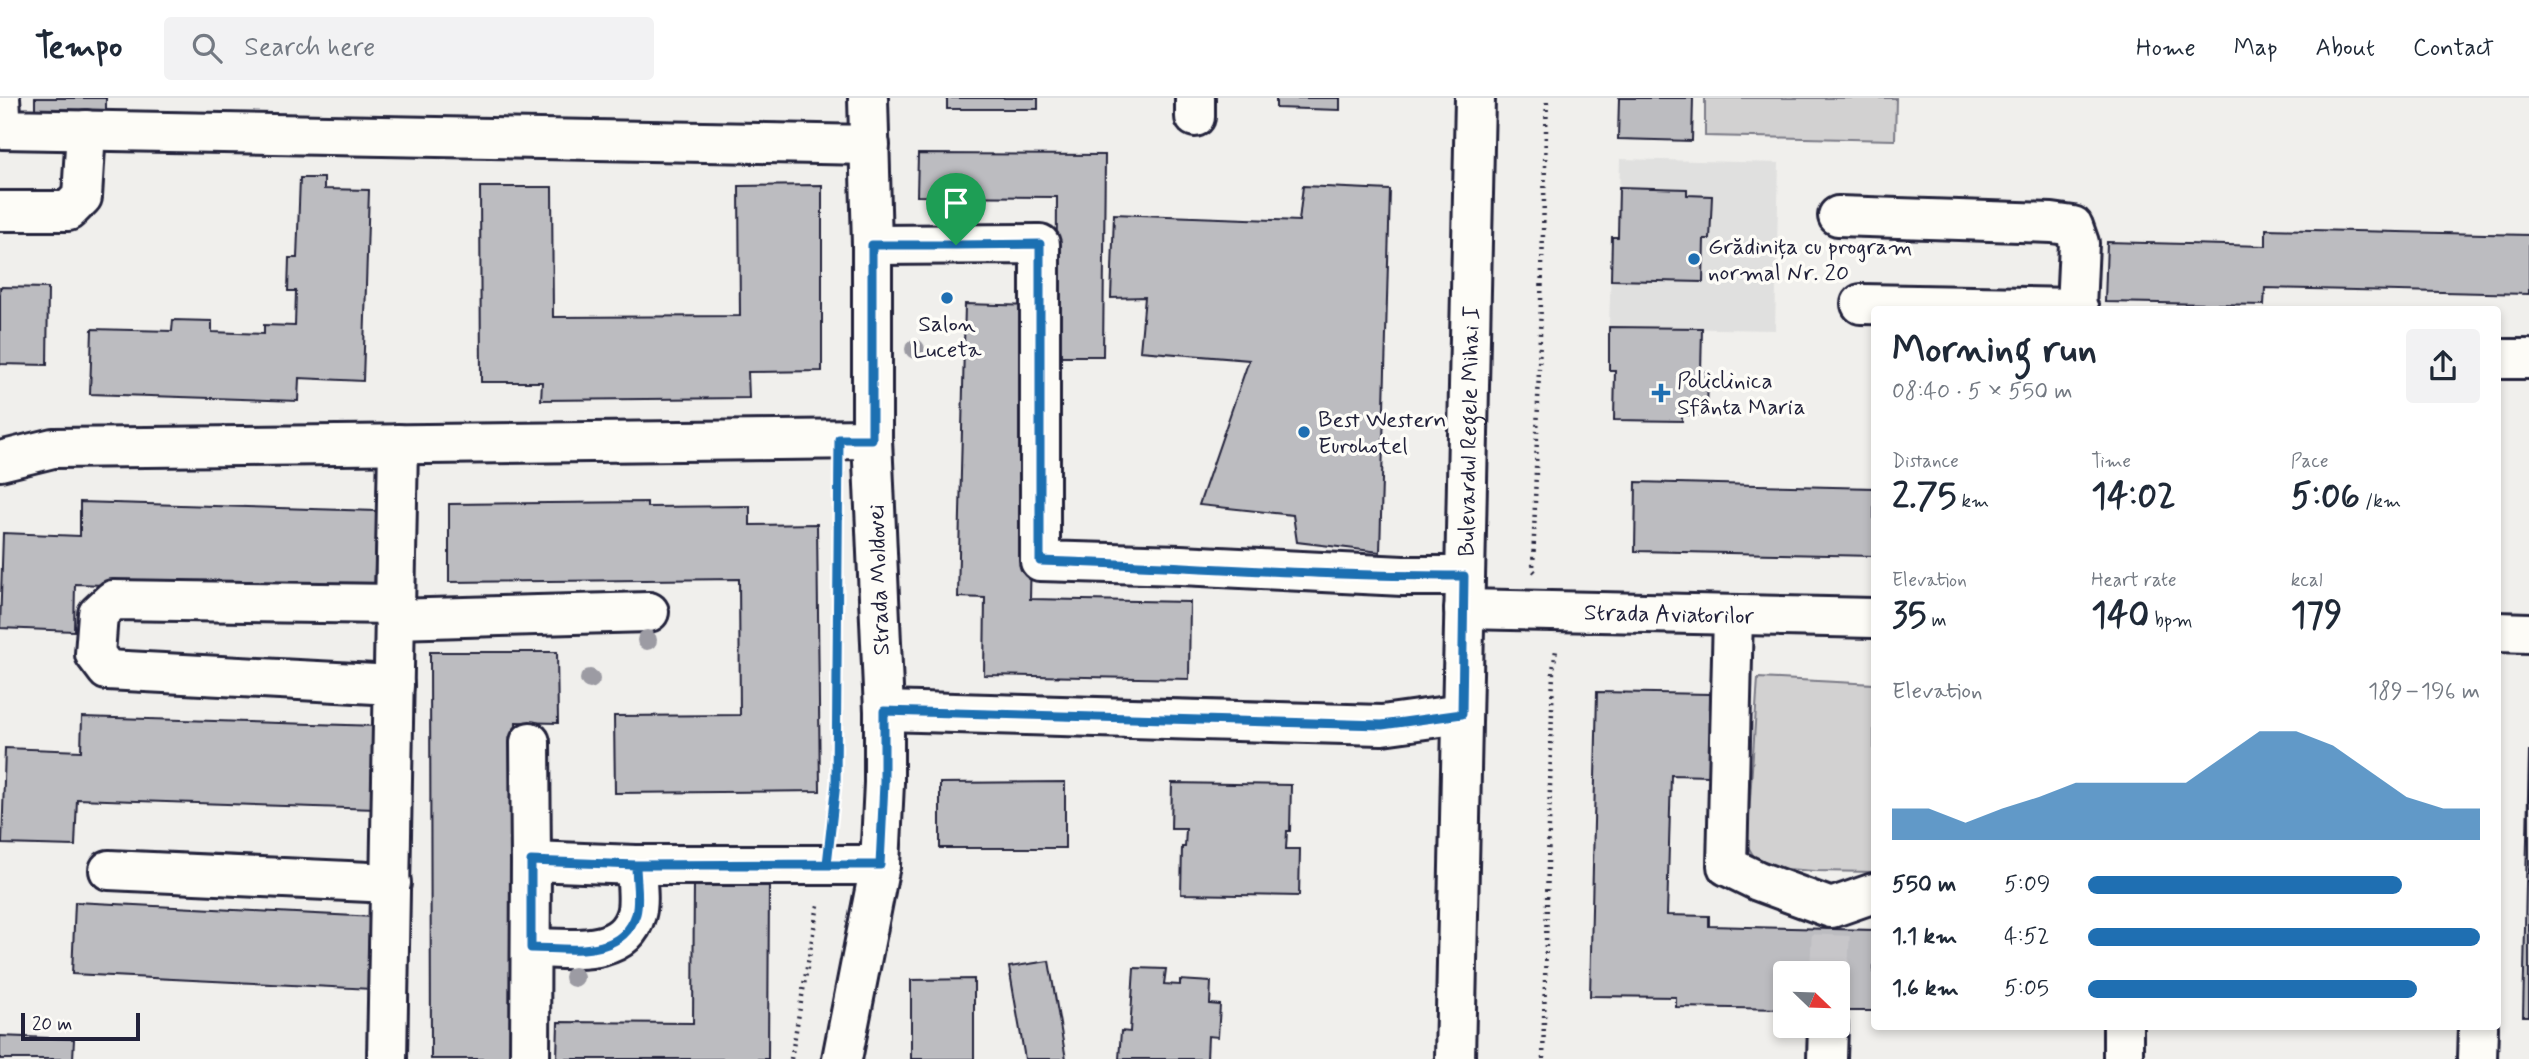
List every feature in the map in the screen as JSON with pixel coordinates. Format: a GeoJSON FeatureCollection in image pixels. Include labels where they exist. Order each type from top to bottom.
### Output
{"type":"FeatureCollection","features":[{"type":"Feature","properties":{"kind":"street","name":"Strada Moldovei"},"geometry":{"type":"LineString","coordinates":[[842,1059],[880,865],[884,783],[884,711],[872,439],[872,245],[868,98]]}},
{"type":"Feature","properties":{"kind":"street","name":"Bulevardul Regele Mihai I"},"geometry":{"type":"LineString","coordinates":[[1455,1059],[1475,98]]}},
{"type":"Feature","properties":{"kind":"street"},"geometry":{"type":"LineString","coordinates":[[1,108],[86,130],[870,145]]}},
{"type":"Feature","properties":{"kind":"street"},"geometry":{"type":"LineString","coordinates":[[0,211],[68,211],[82,197],[86,130]]}},
{"type":"Feature","properties":{"kind":"street"},"geometry":{"type":"LineString","coordinates":[[1838,216],[2052,223],[2073,226],[2079,243],[2078,306]]}},
{"type":"Feature","properties":{"kind":"street","name":"Strada Aviatorilor"},"geometry":{"type":"LineString","coordinates":[[872,245],[1040,244],[1040,561],[1403,576],[1464,593],[1733,615],[1871,618]]}},
{"type":"Feature","properties":{"kind":"street"},"geometry":{"type":"LineString","coordinates":[[1861,304],[1948,306]]}},
{"type":"Feature","properties":{"kind":"street"},"geometry":{"type":"LineString","coordinates":[[2501,359],[2529,359]]}},
{"type":"Feature","properties":{"kind":"street"},"geometry":{"type":"LineString","coordinates":[[0,461],[53,448],[872,439]]}},
{"type":"Feature","properties":{"kind":"street"},"geometry":{"type":"LineString","coordinates":[[387,1059],[398,444]]}},
{"type":"Feature","properties":{"kind":"street"},"geometry":{"type":"LineString","coordinates":[[394,685],[107,670],[95,654],[98,614],[113,600],[395,611],[649,612]]}},
{"type":"Feature","properties":{"kind":"street"},"geometry":{"type":"LineString","coordinates":[[2501,632],[2529,633],[2529,608]]}},
{"type":"Feature","properties":{"kind":"street"},"geometry":{"type":"LineString","coordinates":[[1733,615],[1727,866],[1831,918],[1871,895]]}},
{"type":"Feature","properties":{"kind":"street"},"geometry":{"type":"LineString","coordinates":[[884,711],[1382,725],[1462,714]]}},
{"type":"Feature","properties":{"kind":"street"},"geometry":{"type":"LineString","coordinates":[[530,742],[530,1059]]}},
{"type":"Feature","properties":{"kind":"street"},"geometry":{"type":"LineString","coordinates":[[531,861],[636,865],[880,865]]}},
{"type":"Feature","properties":{"kind":"street"},"geometry":{"type":"LineString","coordinates":[[531,948],[601,948],[624,937],[636,913],[636,865]]}},
{"type":"Feature","properties":{"kind":"street"},"geometry":{"type":"LineString","coordinates":[[109,870],[391,883]]}},
{"type":"Feature","properties":{"kind":"street"},"geometry":{"type":"LineString","coordinates":[[2123,1030],[2123,1059]]}},
{"type":"Feature","properties":{"kind":"street"},"geometry":{"type":"LineString","coordinates":[[2477,1059],[2478,1030]]}},
{"type":"Feature","properties":{"kind":"street"},"geometry":{"type":"LineString","coordinates":[[1827,1059],[1828,1038]]}},
{"type":"Feature","properties":{"kind":"path"},"geometry":{"type":"LineString","coordinates":[[791,1059],[827,864],[836,783],[837,618]]}},
{"type":"Feature","properties":{"kind":"shaded area"},"geometry":{"type":"Polygon","coordinates":[[[1705,98],[1896,98],[1895,140],[1705,136],[1705,98]]]}},
{"type":"Feature","properties":{"kind":"shaded area","name":"Grădinița cu program normal Nr. 20"},"geometry":{"type":"Polygon","coordinates":[[[1620,159],[1779,163],[1775,330],[1609,327],[1612,237],[1618,237],[1620,159]]]}},
{"type":"Feature","properties":{"kind":"shaded area"},"geometry":{"type":"Polygon","coordinates":[[[1758,678],[1871,684],[1871,872],[1760,867],[1747,845],[1758,678]]]}},
{"type":"Feature","properties":{"kind":"building"},"geometry":{"type":"Polygon","coordinates":[[[35,98],[106,98],[106,110],[35,109],[35,98]]]}},
{"type":"Feature","properties":{"kind":"building"},"geometry":{"type":"Polygon","coordinates":[[[947,98],[1038,98],[1038,109],[947,109],[947,98]]]}},
{"type":"Feature","properties":{"kind":"building"},"geometry":{"type":"Polygon","coordinates":[[[1276,98],[1340,98],[1340,110],[1276,108],[1276,98]]]}},
{"type":"Feature","properties":{"kind":"building"},"geometry":{"type":"Polygon","coordinates":[[[1619,98],[1693,98],[1692,141],[1618,139],[1619,98]]]}},
{"type":"Feature","properties":{"kind":"building"},"geometry":{"type":"Polygon","coordinates":[[[918,154],[1105,155],[1103,356],[1056,356],[1057,197],[917,196],[918,154]]]}},
{"type":"Feature","properties":{"kind":"building"},"geometry":{"type":"Polygon","coordinates":[[[300,178],[324,178],[324,189],[369,190],[363,381],[299,378],[298,401],[90,394],[92,329],[172,331],[173,320],[212,321],[212,332],[264,334],[264,325],[295,326],[296,291],[288,291],[289,258],[297,258],[300,178]]]}},
{"type":"Feature","properties":{"kind":"building"},"geometry":{"type":"Polygon","coordinates":[[[822,185],[822,371],[748,372],[749,398],[541,400],[542,382],[481,382],[480,187],[552,187],[553,317],[740,316],[739,186],[822,185]]]}},
{"type":"Feature","properties":{"kind":"building","name":"Best Western Eurohotel"},"geometry":{"type":"Polygon","coordinates":[[[1303,186],[1390,190],[1380,552],[1297,542],[1293,515],[1199,505],[1249,360],[1140,351],[1145,297],[1111,298],[1114,214],[1299,221],[1303,186]]]}},
{"type":"Feature","properties":{"kind":"building"},"geometry":{"type":"Polygon","coordinates":[[[1619,187],[1687,189],[1687,195],[1712,196],[1710,239],[1704,239],[1703,282],[1611,280],[1612,237],[1618,237],[1619,187]]]}},
{"type":"Feature","properties":{"kind":"building"},"geometry":{"type":"Polygon","coordinates":[[[2266,229],[2529,235],[2529,294],[2265,288],[2264,305],[2105,302],[2107,242],[2266,246],[2266,229]]]}},
{"type":"Feature","properties":{"kind":"building"},"geometry":{"type":"Polygon","coordinates":[[[0,287],[48,288],[47,365],[0,364],[0,287]]]}},
{"type":"Feature","properties":{"kind":"building"},"geometry":{"type":"Polygon","coordinates":[[[965,304],[1036,306],[1030,599],[1190,602],[1189,679],[984,675],[985,598],[958,597],[965,304]]]}},
{"type":"Feature","properties":{"kind":"building","name":"Policlinica Sfânta Maria"},"geometry":{"type":"Polygon","coordinates":[[[1609,327],[1702,328],[1701,372],[1708,372],[1707,415],[1682,415],[1682,421],[1614,420],[1615,370],[1609,370],[1609,327]]]}},
{"type":"Feature","properties":{"kind":"building"},"geometry":{"type":"Polygon","coordinates":[[[1636,482],[1871,488],[1871,556],[1635,551],[1636,482]]]}},
{"type":"Feature","properties":{"kind":"building"},"geometry":{"type":"Polygon","coordinates":[[[80,502],[377,511],[374,594],[75,584],[74,631],[0,628],[3,533],[80,536],[80,502]]]}},
{"type":"Feature","properties":{"kind":"building"},"geometry":{"type":"Polygon","coordinates":[[[647,502],[647,507],[750,506],[750,525],[817,524],[820,791],[615,793],[614,716],[740,715],[739,579],[449,582],[449,504],[647,502]]]}},
{"type":"Feature","properties":{"kind":"building"},"geometry":{"type":"Polygon","coordinates":[[[430,652],[557,652],[558,723],[516,722],[517,1059],[431,1059],[430,652]]]}},
{"type":"Feature","properties":{"kind":"building"},"geometry":{"type":"Polygon","coordinates":[[[1597,692],[1711,694],[1709,776],[1671,775],[1667,915],[1709,916],[1709,926],[1871,930],[1871,1011],[1850,1011],[1850,961],[1773,961],[1773,1009],[1676,1007],[1676,997],[1590,996],[1597,692]]]}},
{"type":"Feature","properties":{"kind":"building"},"geometry":{"type":"Polygon","coordinates":[[[82,717],[379,726],[376,809],[77,799],[75,846],[2,844],[5,748],[81,751],[82,717]]]}},
{"type":"Feature","properties":{"kind":"building"},"geometry":{"type":"Polygon","coordinates":[[[2529,751],[2529,1016],[2523,1016],[2529,751]]]}},
{"type":"Feature","properties":{"kind":"building"},"geometry":{"type":"Polygon","coordinates":[[[1065,782],[1065,848],[940,848],[940,783],[1065,782]]]}},
{"type":"Feature","properties":{"kind":"building"},"geometry":{"type":"Polygon","coordinates":[[[1172,783],[1291,785],[1290,831],[1287,831],[1286,849],[1300,849],[1299,896],[1181,894],[1182,847],[1185,847],[1186,829],[1171,829],[1172,783]]]}},
{"type":"Feature","properties":{"kind":"building"},"geometry":{"type":"Polygon","coordinates":[[[694,881],[769,882],[768,1059],[557,1059],[558,1022],[693,1023],[694,881]]]}},
{"type":"Feature","properties":{"kind":"building"},"geometry":{"type":"Polygon","coordinates":[[[75,902],[375,917],[372,989],[72,974],[75,902]]]}},
{"type":"Feature","properties":{"kind":"building"},"geometry":{"type":"Polygon","coordinates":[[[1049,961],[1066,1059],[1025,1059],[1009,967],[1049,961]]]}},
{"type":"Feature","properties":{"kind":"building"},"geometry":{"type":"Polygon","coordinates":[[[1134,968],[1166,969],[1164,984],[1180,985],[1180,980],[1211,982],[1210,1004],[1220,1005],[1218,1037],[1208,1036],[1207,1059],[1119,1059],[1121,1031],[1130,1032],[1134,968]]]}},
{"type":"Feature","properties":{"kind":"building"},"geometry":{"type":"Polygon","coordinates":[[[974,979],[974,1059],[911,1059],[911,980],[974,979]]]}},
{"type":"Feature","properties":{"kind":"building"},"geometry":{"type":"Polygon","coordinates":[[[0,1036],[74,1039],[73,1059],[0,1059],[0,1036]]]}},
{"type":"Feature","properties":{"kind":"tunnel"},"geometry":{"type":"LineString","coordinates":[[1830,961],[1831,929]]}},
{"type":"Feature","properties":{"kind":"place","name":"Grădinița cu program normal Nr. 20"},"geometry":{"type":"Point","coordinates":[1694,259]}},
{"type":"Feature","properties":{"kind":"place","name":"Salon Luceta"},"geometry":{"type":"Point","coordinates":[947,298]}},
{"type":"Feature","properties":{"kind":"place","name":"Policlinica Sfânta Maria"},"geometry":{"type":"Point","coordinates":[1661,393]}},
{"type":"Feature","properties":{"kind":"place","name":"Best Western Eurohotel"},"geometry":{"type":"Point","coordinates":[1304,432]}},
{"type":"Feature","properties":{"kind":"route"},"geometry":{"type":"LineString","coordinates":[[956,245],[872,245],[872,439],[839,439],[836,783],[827,864],[636,865],[636,913],[624,937],[601,948],[531,948],[531,861],[636,865],[880,865],[884,711],[1382,725],[1462,714],[1464,576],[1403,576],[1040,561],[1040,244],[956,245]]}}]}
